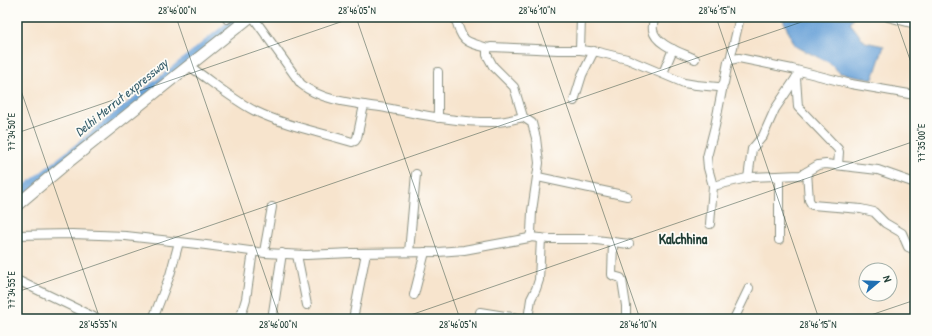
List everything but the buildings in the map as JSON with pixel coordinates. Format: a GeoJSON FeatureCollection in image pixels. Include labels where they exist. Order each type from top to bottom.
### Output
{"type":"FeatureCollection","features":[{"type":"Feature","properties":{"kind":"street"},"geometry":{"type":"LineString","coordinates":[[17,205],[62,167],[252,17],[297,78],[307,89],[329,98],[455,121],[498,122],[523,117],[531,121],[539,164],[530,237]]}},
{"type":"Feature","properties":{"kind":"street"},"geometry":{"type":"LineString","coordinates":[[455,17],[461,35],[471,44],[488,48],[580,50],[594,52],[627,59],[689,84],[718,87],[723,85]]}},
{"type":"Feature","properties":{"kind":"street"},"geometry":{"type":"LineString","coordinates":[[580,50],[581,17]]}},
{"type":"Feature","properties":{"kind":"street"},"geometry":{"type":"LineString","coordinates":[[654,17],[653,29],[655,35],[664,44],[695,58]]}},
{"type":"Feature","properties":{"kind":"street"},"geometry":{"type":"LineString","coordinates":[[710,224],[713,186],[708,168],[707,156],[740,17]]}},
{"type":"Feature","properties":{"kind":"street"},"geometry":{"type":"LineString","coordinates":[[888,17],[915,24]]}},
{"type":"Feature","properties":{"kind":"street"},"geometry":{"type":"LineString","coordinates":[[488,48],[487,55],[489,60],[514,87],[523,117]]}},
{"type":"Feature","properties":{"kind":"street"},"geometry":{"type":"LineString","coordinates":[[663,73],[673,49]]}},
{"type":"Feature","properties":{"kind":"street"},"geometry":{"type":"LineString","coordinates":[[574,101],[582,75],[594,52]]}},
{"type":"Feature","properties":{"kind":"street"},"geometry":{"type":"LineString","coordinates":[[730,60],[739,58],[798,75],[915,95]]}},
{"type":"Feature","properties":{"kind":"street"},"geometry":{"type":"LineString","coordinates":[[189,66],[240,102],[254,110],[283,122],[352,142],[355,142],[358,138],[364,105]]}},
{"type":"Feature","properties":{"kind":"street"},"geometry":{"type":"LineString","coordinates":[[438,72],[438,118]]}},
{"type":"Feature","properties":{"kind":"street"},"geometry":{"type":"LineString","coordinates":[[798,75],[798,107],[838,149],[838,165]]}},
{"type":"Feature","properties":{"kind":"street"},"geometry":{"type":"LineString","coordinates":[[748,178],[752,149],[763,136],[772,116],[798,75]]}},
{"type":"Feature","properties":{"kind":"street"},"geometry":{"type":"LineString","coordinates":[[713,186],[748,178],[801,175],[821,164],[878,170],[915,183]]}},
{"type":"Feature","properties":{"kind":"street"},"geometry":{"type":"LineString","coordinates":[[807,172],[809,200],[812,205],[861,209],[874,212],[885,223],[902,233],[908,248],[915,250]]}},
{"type":"Feature","properties":{"kind":"street"},"geometry":{"type":"LineString","coordinates":[[409,252],[416,174]]}},
{"type":"Feature","properties":{"kind":"street"},"geometry":{"type":"LineString","coordinates":[[779,176],[779,240]]}},
{"type":"Feature","properties":{"kind":"street"},"geometry":{"type":"LineString","coordinates":[[538,177],[627,196]]}},
{"type":"Feature","properties":{"kind":"street"},"geometry":{"type":"LineString","coordinates":[[264,252],[272,207]]}},
{"type":"Feature","properties":{"kind":"street"},"geometry":{"type":"LineString","coordinates":[[17,235],[72,234],[126,236],[297,255],[464,250],[530,237],[629,244]]}},
{"type":"Feature","properties":{"kind":"street"},"geometry":{"type":"LineString","coordinates":[[528,319],[531,300],[539,280],[540,238]]}},
{"type":"Feature","properties":{"kind":"street"},"geometry":{"type":"LineString","coordinates":[[153,319],[170,274],[179,242]]}},
{"type":"Feature","properties":{"kind":"street"},"geometry":{"type":"LineString","coordinates":[[612,242],[612,275],[621,278],[622,280],[626,306],[626,319]]}},
{"type":"Feature","properties":{"kind":"street"},"geometry":{"type":"LineString","coordinates":[[240,319],[246,299],[254,251]]}},
{"type":"Feature","properties":{"kind":"street"},"geometry":{"type":"LineString","coordinates":[[414,295],[425,252]]}},
{"type":"Feature","properties":{"kind":"street"},"geometry":{"type":"LineString","coordinates":[[353,319],[366,253]]}},
{"type":"Feature","properties":{"kind":"street"},"geometry":{"type":"LineString","coordinates":[[272,319],[282,254]]}},
{"type":"Feature","properties":{"kind":"street"},"geometry":{"type":"LineString","coordinates":[[297,255],[307,305]]}},
{"type":"Feature","properties":{"kind":"street"},"geometry":{"type":"LineString","coordinates":[[17,280],[98,319]]}},
{"type":"Feature","properties":{"kind":"street"},"geometry":{"type":"LineString","coordinates":[[734,319],[749,288]]}},
{"type":"Feature","properties":{"kind":"street"},"geometry":{"type":"LineString","coordinates":[[480,312],[525,319]]}},
{"type":"Feature","properties":{"kind":"water"},"geometry":{"type":"Polygon","coordinates":[[[782,17],[854,17],[850,23],[865,42],[884,46],[873,79],[840,73],[828,62],[795,46],[782,17]]]}},
{"type":"Feature","properties":{"kind":"waterway","name":"Delhi Merrut expressway"},"geometry":{"type":"LineString","coordinates":[[17,196],[240,17]]}},
{"type":"Feature","properties":{"kind":"district","name":"Kalchhina"},"geometry":{"type":"Point","coordinates":[683,238]}}]}
